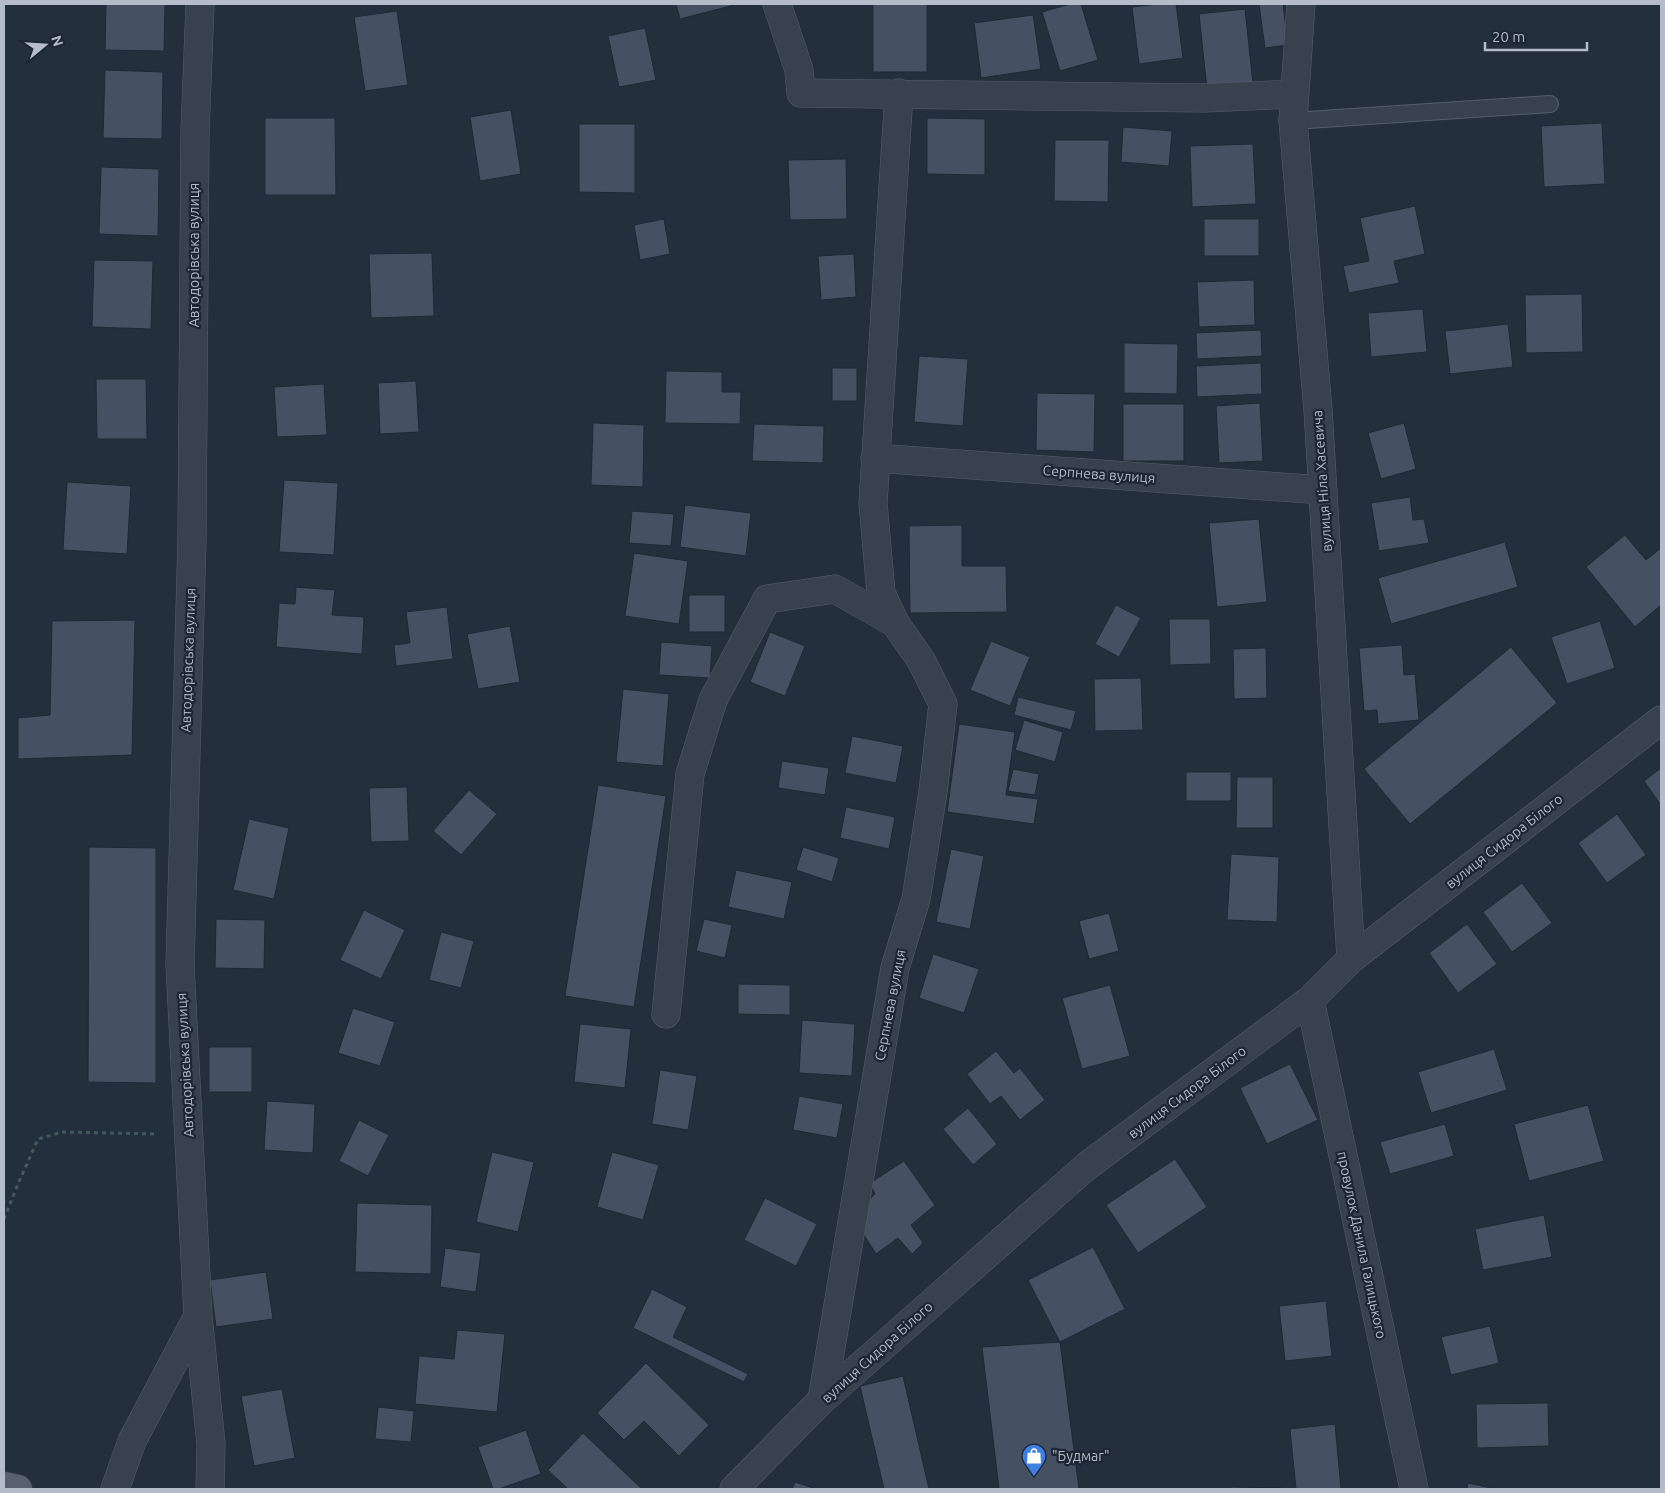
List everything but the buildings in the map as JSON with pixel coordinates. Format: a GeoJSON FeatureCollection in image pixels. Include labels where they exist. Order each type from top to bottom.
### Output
{"type":"FeatureCollection","features":[{"type":"Feature","properties":{"kind":"street","name":"Автодорівська вулиця"},"geometry":{"type":"LineString","coordinates":[[200,4],[195,132],[192,539],[180,966],[198,1316],[211,1444],[210,1489]]}},
{"type":"Feature","properties":{"kind":"street"},"geometry":{"type":"LineString","coordinates":[[777,4],[799,70],[801,93],[1204,98],[1293,108]]}},
{"type":"Feature","properties":{"kind":"street","name":"вулиця Ніла Хасевича"},"geometry":{"type":"LineString","coordinates":[[1300,4],[1293,108],[1317,401],[1351,959]]}},
{"type":"Feature","properties":{"kind":"street","name":"Серпнева вулиця"},"geometry":{"type":"LineString","coordinates":[[822,1400],[895,968],[916,899],[933,792],[942,704],[921,660],[894,623],[880,593],[873,503],[899,93]]}},
{"type":"Feature","properties":{"kind":"street","name":"Серпнева вулиця"},"geometry":{"type":"LineString","coordinates":[[875,458],[1322,490]]}},
{"type":"Feature","properties":{"kind":"street","name":"Серпнева вулиця"},"geometry":{"type":"LineString","coordinates":[[666,1014],[690,774],[713,700],[767,599],[835,589],[894,623]]}},
{"type":"Feature","properties":{"kind":"street","name":"вулиця Сидора Білого"},"geometry":{"type":"LineString","coordinates":[[734,1489],[822,1400],[1087,1166],[1310,1000],[1351,959],[1661,720]]}},
{"type":"Feature","properties":{"kind":"street","name":"провулок Данила Галицького"},"geometry":{"type":"LineString","coordinates":[[1310,1000],[1414,1489]]}},
{"type":"Feature","properties":{"kind":"street"},"geometry":{"type":"LineString","coordinates":[[115,1489],[132,1441],[198,1316]]}},
{"type":"Feature","properties":{"kind":"lane"},"geometry":{"type":"LineString","coordinates":[[1293,108],[1550,104]]}},
{"type":"Feature","properties":{"kind":"path"},"geometry":{"type":"LineString","coordinates":[[4,1219],[38,1140],[62,1132],[189,1135]]}},
{"type":"Feature","properties":{"kind":"place","name":"\"Будмаг\""},"geometry":{"type":"Point","coordinates":[1034,1477]}}]}
